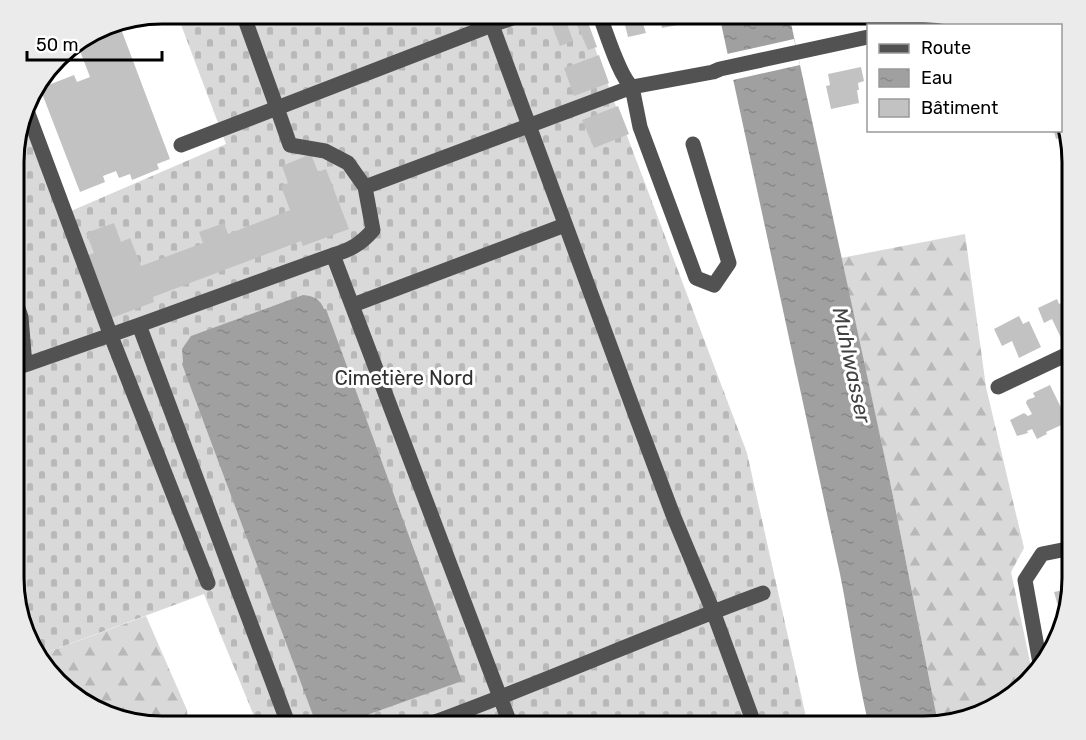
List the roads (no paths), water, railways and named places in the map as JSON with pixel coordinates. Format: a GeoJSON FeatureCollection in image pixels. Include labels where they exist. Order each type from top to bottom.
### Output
{"type":"FeatureCollection","features":[{"type":"Feature","properties":{"kind":"street"},"geometry":{"type":"LineString","coordinates":[[24,366],[349,250],[362,242],[373,230],[365,187],[348,164],[325,151],[290,145],[247,24]]}},
{"type":"Feature","properties":{"kind":"street"},"geometry":{"type":"LineString","coordinates":[[181,145],[278,108],[480,24]]}},
{"type":"Feature","properties":{"kind":"street"},"geometry":{"type":"LineString","coordinates":[[491,24],[673,515],[713,611],[751,716]]}},
{"type":"Feature","properties":{"kind":"street"},"geometry":{"type":"LineString","coordinates":[[603,24],[627,83],[632,87],[639,124],[696,278],[714,285],[729,263],[693,144]]}},
{"type":"Feature","properties":{"kind":"street"},"geometry":{"type":"LineString","coordinates":[[365,187],[632,87],[713,72],[867,37]]}},
{"type":"Feature","properties":{"kind":"street"},"geometry":{"type":"LineString","coordinates":[[31,121],[111,336],[208,583]]}},
{"type":"Feature","properties":{"kind":"street"},"geometry":{"type":"LineString","coordinates":[[353,306],[565,225]]}},
{"type":"Feature","properties":{"kind":"street"},"geometry":{"type":"LineString","coordinates":[[333,255],[507,716]]}},
{"type":"Feature","properties":{"kind":"street"},"geometry":{"type":"LineString","coordinates":[[139,325],[285,716]]}},
{"type":"Feature","properties":{"kind":"street"},"geometry":{"type":"LineString","coordinates":[[998,387],[1062,357]]}},
{"type":"Feature","properties":{"kind":"street"},"geometry":{"type":"LineString","coordinates":[[1038,654],[1025,580],[1042,554],[1062,550]]}},
{"type":"Feature","properties":{"kind":"street"},"geometry":{"type":"LineString","coordinates":[[452,716],[713,611],[764,593]]}},
{"type":"Feature","properties":{"kind":"water","name":"Muhlwasser"},"geometry":{"type":"Polygon","coordinates":[[[721,24],[791,24],[892,491],[936,715],[867,716],[840,574],[721,24]]]}},
{"type":"Feature","properties":{"kind":"water"},"geometry":{"type":"Polygon","coordinates":[[[303,295],[316,299],[326,309],[462,681],[364,716],[313,716],[182,364],[182,349],[191,336],[303,295]]]}},
{"type":"Feature","properties":{"kind":"park label","name":"Cimetière Nord"},"geometry":{"type":"Point","coordinates":[404,378]}}]}
